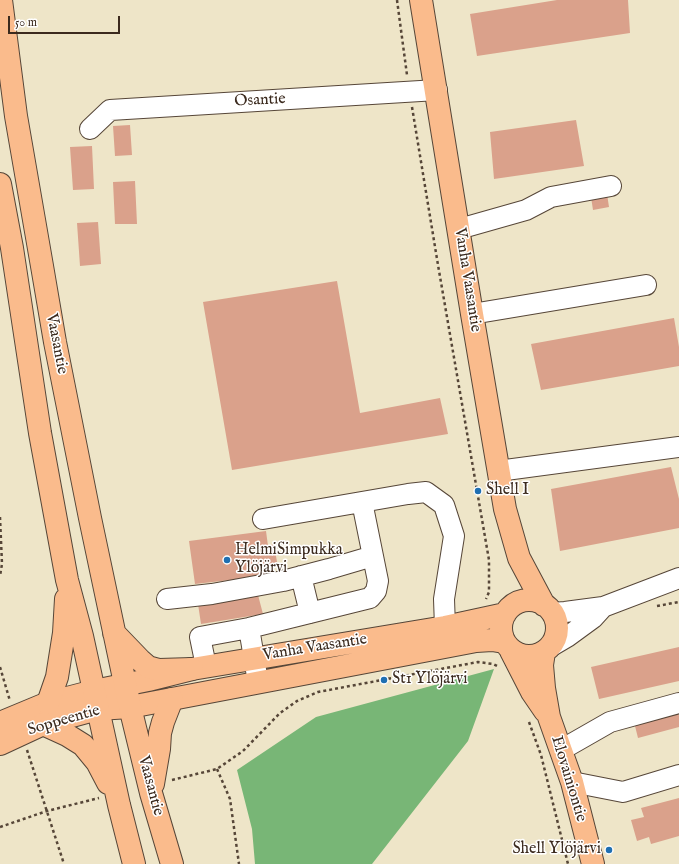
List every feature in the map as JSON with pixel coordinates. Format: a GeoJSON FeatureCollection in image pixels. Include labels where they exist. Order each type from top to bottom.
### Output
{"type":"FeatureCollection","features":[{"type":"Feature","properties":{"kind":"main road","name":"Vaasantie"},"geometry":{"type":"LineString","coordinates":[[1,0],[16,116],[55,342],[125,685],[152,793],[172,864]]}},
{"type":"Feature","properties":{"kind":"main road","name":"Vanha Vaasantie"},"geometry":{"type":"LineString","coordinates":[[421,0],[505,510],[519,558],[548,609]]}},
{"type":"Feature","properties":{"kind":"main road","name":"Vaasantie"},"geometry":{"type":"LineString","coordinates":[[0,184],[12,248],[40,433],[67,580],[82,636],[96,700],[109,801],[134,864]]}},
{"type":"Feature","properties":{"kind":"main road","name":"Vanha Vaasantie"},"geometry":{"type":"LineString","coordinates":[[125,685],[199,668],[254,658],[446,636],[474,631],[510,609],[518,592],[519,558]]}},
{"type":"Feature","properties":{"kind":"main road"},"geometry":{"type":"LineString","coordinates":[[48,703],[57,677],[64,633],[67,580]]}},
{"type":"Feature","properties":{"kind":"main road"},"geometry":{"type":"LineString","coordinates":[[528,600],[535,601],[548,609],[556,620],[557,627],[556,636],[547,649],[530,657],[507,654],[501,628],[502,620],[510,609],[521,601],[528,600]]}},
{"type":"Feature","properties":{"kind":"main road","name":"Vanha Vaasantie"},"geometry":{"type":"LineString","coordinates":[[474,631],[492,640],[507,654]]}},
{"type":"Feature","properties":{"kind":"main road"},"geometry":{"type":"LineString","coordinates":[[114,633],[148,667],[159,670],[199,668]]}},
{"type":"Feature","properties":{"kind":"main road","name":"Vanha Vaasantie"},"geometry":{"type":"LineString","coordinates":[[130,707],[258,682],[446,636]]}},
{"type":"Feature","properties":{"kind":"main road","name":"Elovainiontie"},"geometry":{"type":"LineString","coordinates":[[539,718],[544,688],[542,665],[547,649]]}},
{"type":"Feature","properties":{"kind":"main road","name":"Elovainiontie"},"geometry":{"type":"LineString","coordinates":[[507,654],[532,692],[539,718],[561,750],[572,782],[593,864]]}},
{"type":"Feature","properties":{"kind":"main road","name":"Soppeentie"},"geometry":{"type":"LineString","coordinates":[[0,744],[125,685]]}},
{"type":"Feature","properties":{"kind":"main road"},"geometry":{"type":"LineString","coordinates":[[152,793],[160,733],[172,699]]}},
{"type":"Feature","properties":{"kind":"main road","name":"Soppeentie"},"geometry":{"type":"LineString","coordinates":[[6,715],[48,703],[96,700],[130,707]]}},
{"type":"Feature","properties":{"kind":"main road"},"geometry":{"type":"LineString","coordinates":[[42,724],[67,735],[82,745],[97,762],[109,801]]}},
{"type":"Feature","properties":{"kind":"street","name":"Osantie"},"geometry":{"type":"LineString","coordinates":[[90,128],[110,110],[437,90]]}},
{"type":"Feature","properties":{"kind":"street"},"geometry":{"type":"LineString","coordinates":[[459,229],[526,210],[550,196],[610,186]]}},
{"type":"Feature","properties":{"kind":"street"},"geometry":{"type":"LineString","coordinates":[[472,314],[646,285]]}},
{"type":"Feature","properties":{"kind":"street"},"geometry":{"type":"LineString","coordinates":[[498,471],[679,447]]}},
{"type":"Feature","properties":{"kind":"street"},"geometry":{"type":"LineString","coordinates":[[262,519],[426,492],[444,505],[454,536],[444,599],[446,636]]}},
{"type":"Feature","properties":{"kind":"street"},"geometry":{"type":"LineString","coordinates":[[199,668],[200,637],[249,628],[370,598],[376,591],[378,581],[362,502]]}},
{"type":"Feature","properties":{"kind":"street"},"geometry":{"type":"LineString","coordinates":[[167,599],[212,594],[283,581],[373,556]]}},
{"type":"Feature","properties":{"kind":"street"},"geometry":{"type":"LineString","coordinates":[[301,576],[310,613]]}},
{"type":"Feature","properties":{"kind":"street"},"geometry":{"type":"LineString","coordinates":[[548,609],[565,612],[603,607],[679,578]]}},
{"type":"Feature","properties":{"kind":"street"},"geometry":{"type":"LineString","coordinates":[[547,649],[593,618],[603,607]]}},
{"type":"Feature","properties":{"kind":"street"},"geometry":{"type":"LineString","coordinates":[[249,628],[258,682]]}},
{"type":"Feature","properties":{"kind":"street"},"geometry":{"type":"LineString","coordinates":[[561,750],[610,722],[679,703]]}},
{"type":"Feature","properties":{"kind":"street"},"geometry":{"type":"LineString","coordinates":[[572,782],[623,792],[679,775]]}},
{"type":"Feature","properties":{"kind":"path"},"geometry":{"type":"LineString","coordinates":[[397,0],[439,273],[489,560],[489,592],[484,604],[473,609],[478,662]]}},
{"type":"Feature","properties":{"kind":"path"},"geometry":{"type":"LineString","coordinates":[[0,517],[2,564],[0,576]]}},
{"type":"Feature","properties":{"kind":"path"},"geometry":{"type":"LineString","coordinates":[[653,607],[679,602]]}},
{"type":"Feature","properties":{"kind":"path"},"geometry":{"type":"LineString","coordinates":[[170,780],[217,769],[243,752],[280,713],[297,701],[318,692],[478,662],[493,664],[507,654]]}},
{"type":"Feature","properties":{"kind":"path"},"geometry":{"type":"LineString","coordinates":[[0,667],[6,715]]}},
{"type":"Feature","properties":{"kind":"path"},"geometry":{"type":"LineString","coordinates":[[539,718],[541,755],[568,864]]}},
{"type":"Feature","properties":{"kind":"path"},"geometry":{"type":"LineString","coordinates":[[27,750],[64,864]]}},
{"type":"Feature","properties":{"kind":"path"},"geometry":{"type":"LineString","coordinates":[[217,769],[230,799],[239,864]]}},
{"type":"Feature","properties":{"kind":"path"},"geometry":{"type":"LineString","coordinates":[[0,827],[47,811],[109,801]]}},
{"type":"Feature","properties":{"kind":"green space"},"geometry":{"type":"Polygon","coordinates":[[[494,669],[468,741],[372,864],[255,864],[252,829],[237,770],[316,717],[494,669]]]}},
{"type":"Feature","properties":{"kind":"building"},"geometry":{"type":"Polygon","coordinates":[[[557,0],[628,0],[630,33],[477,56],[470,14],[557,0]]]}},
{"type":"Feature","properties":{"kind":"building"},"geometry":{"type":"Polygon","coordinates":[[[576,120],[584,166],[494,179],[490,132],[576,120]]]}},
{"type":"Feature","properties":{"kind":"building"},"geometry":{"type":"Polygon","coordinates":[[[130,125],[132,155],[115,156],[113,126],[130,125]]]}},
{"type":"Feature","properties":{"kind":"building"},"geometry":{"type":"Polygon","coordinates":[[[92,146],[94,189],[73,190],[70,147],[92,146]]]}},
{"type":"Feature","properties":{"kind":"building"},"geometry":{"type":"Polygon","coordinates":[[[135,181],[137,224],[115,224],[113,182],[135,181]]]}},
{"type":"Feature","properties":{"kind":"building"},"geometry":{"type":"Polygon","coordinates":[[[607,194],[609,207],[593,210],[591,197],[607,194]]]}},
{"type":"Feature","properties":{"kind":"building"},"geometry":{"type":"Polygon","coordinates":[[[98,222],[101,264],[80,266],[77,223],[98,222]]]}},
{"type":"Feature","properties":{"kind":"building"},"geometry":{"type":"Polygon","coordinates":[[[337,281],[360,413],[440,398],[448,434],[232,470],[203,302],[337,281]]]}},
{"type":"Feature","properties":{"kind":"building"},"geometry":{"type":"Polygon","coordinates":[[[674,318],[679,347],[679,366],[541,390],[531,344],[674,318]]]}},
{"type":"Feature","properties":{"kind":"building"},"geometry":{"type":"Polygon","coordinates":[[[671,467],[679,499],[679,528],[560,551],[551,489],[671,467]]]}},
{"type":"Feature","properties":{"kind":"building"},"geometry":{"type":"Polygon","coordinates":[[[266,531],[268,546],[274,544],[277,562],[272,564],[274,575],[195,584],[189,541],[266,531]]]}},
{"type":"Feature","properties":{"kind":"building"},"geometry":{"type":"Polygon","coordinates":[[[258,595],[263,614],[201,624],[198,604],[258,595]]]}},
{"type":"Feature","properties":{"kind":"building"},"geometry":{"type":"Polygon","coordinates":[[[679,647],[679,681],[599,699],[591,667],[679,647]]]}},
{"type":"Feature","properties":{"kind":"building"},"geometry":{"type":"Polygon","coordinates":[[[677,710],[679,716],[679,727],[638,738],[634,722],[677,710]]]}},
{"type":"Feature","properties":{"kind":"building"},"geometry":{"type":"Polygon","coordinates":[[[679,798],[679,836],[651,844],[649,837],[637,841],[631,820],[644,817],[641,808],[679,798]]]}},
{"type":"Feature","properties":{"kind":"place","name":"Shell I"},"geometry":{"type":"Point","coordinates":[478,491]}},
{"type":"Feature","properties":{"kind":"place","name":"HelmiSimpukka Ylöjärvi"},"geometry":{"type":"Point","coordinates":[227,560]}},
{"type":"Feature","properties":{"kind":"place","name":"St1 Ylöjärvi"},"geometry":{"type":"Point","coordinates":[384,680]}},
{"type":"Feature","properties":{"kind":"place","name":"Shell Ylöjärvi"},"geometry":{"type":"Point","coordinates":[609,850]}}]}
